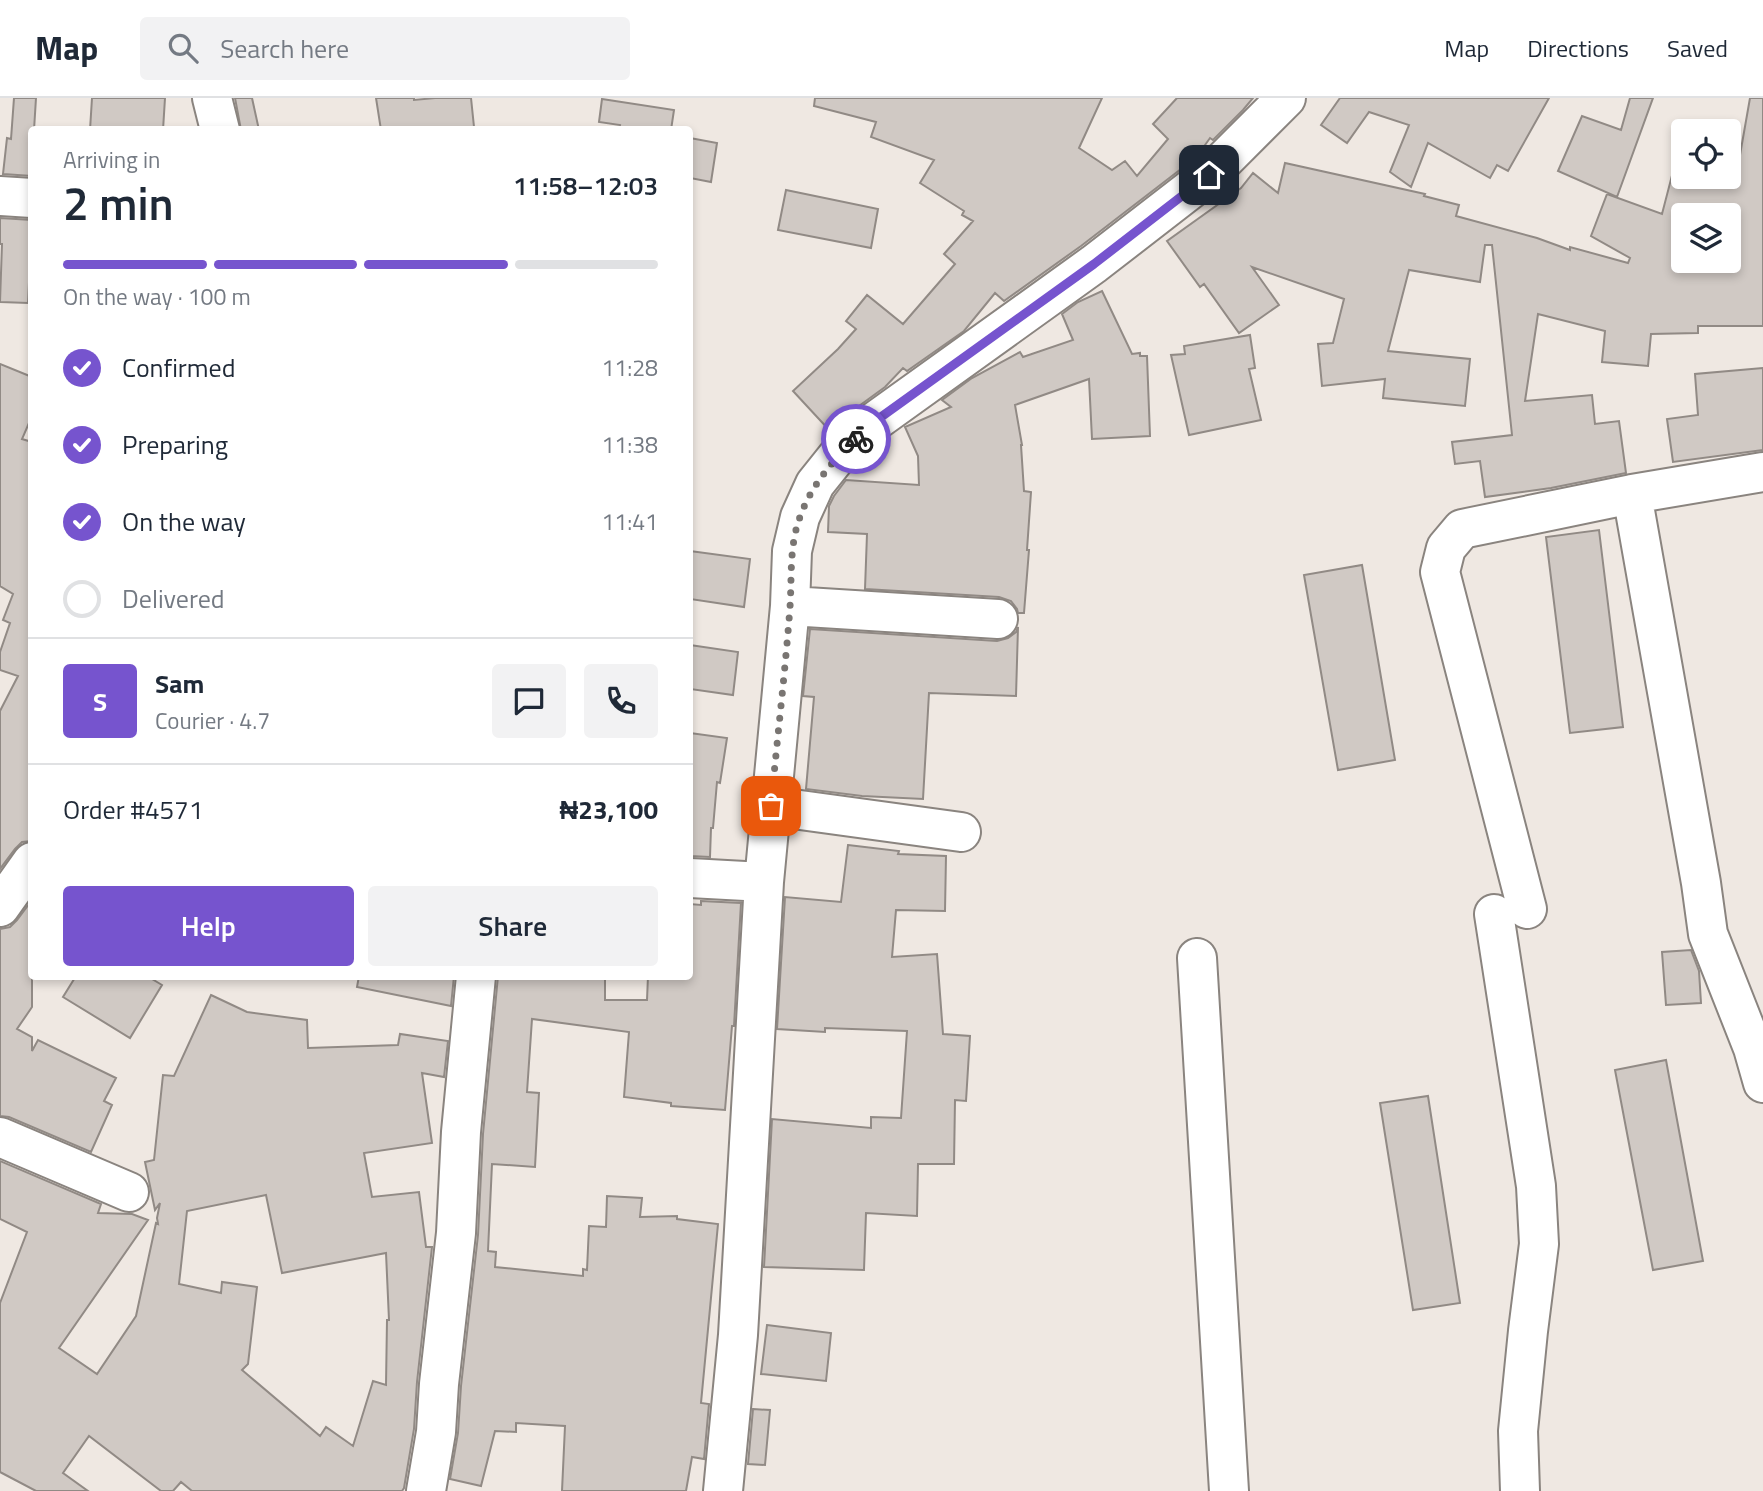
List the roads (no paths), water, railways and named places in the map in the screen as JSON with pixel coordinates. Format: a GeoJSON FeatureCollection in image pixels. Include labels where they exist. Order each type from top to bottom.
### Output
{"type":"FeatureCollection","features":[{"type":"Feature","properties":{"kind":"street"},"geometry":{"type":"LineString","coordinates":[[212,98],[218,126]]}},
{"type":"Feature","properties":{"kind":"street"},"geometry":{"type":"LineString","coordinates":[[723,1491],[738,1335],[764,882],[790,606],[792,551],[800,517],[816,484],[839,454],[874,422],[1094,264],[1209,175],[1286,98]]}},
{"type":"Feature","properties":{"kind":"street"},"geometry":{"type":"LineString","coordinates":[[0,196],[28,198]]}},
{"type":"Feature","properties":{"kind":"street"},"geometry":{"type":"LineString","coordinates":[[1520,1491],[1518,1431],[1539,1244],[1536,1186],[1528,1123],[1511,912],[1440,572],[1446,548],[1462,529],[1632,494],[1763,472]]}},
{"type":"Feature","properties":{"kind":"street"},"geometry":{"type":"LineString","coordinates":[[1632,494],[1708,934],[1753,1048],[1763,1083]]}},
{"type":"Feature","properties":{"kind":"street"},"geometry":{"type":"LineString","coordinates":[[790,606],[998,619]]}},
{"type":"Feature","properties":{"kind":"street"},"geometry":{"type":"LineString","coordinates":[[771,806],[961,832]]}},
{"type":"Feature","properties":{"kind":"street"},"geometry":{"type":"LineString","coordinates":[[0,907],[28,868]]}},
{"type":"Feature","properties":{"kind":"street"},"geometry":{"type":"LineString","coordinates":[[693,878],[764,882]]}},
{"type":"Feature","properties":{"kind":"street"},"geometry":{"type":"LineString","coordinates":[[1197,958],[1229,1491]]}},
{"type":"Feature","properties":{"kind":"street"},"geometry":{"type":"LineString","coordinates":[[426,1491],[436,1432],[456,1233],[461,1132],[476,980]]}},
{"type":"Feature","properties":{"kind":"street"},"geometry":{"type":"LineString","coordinates":[[0,1136],[128,1192]]}}]}
